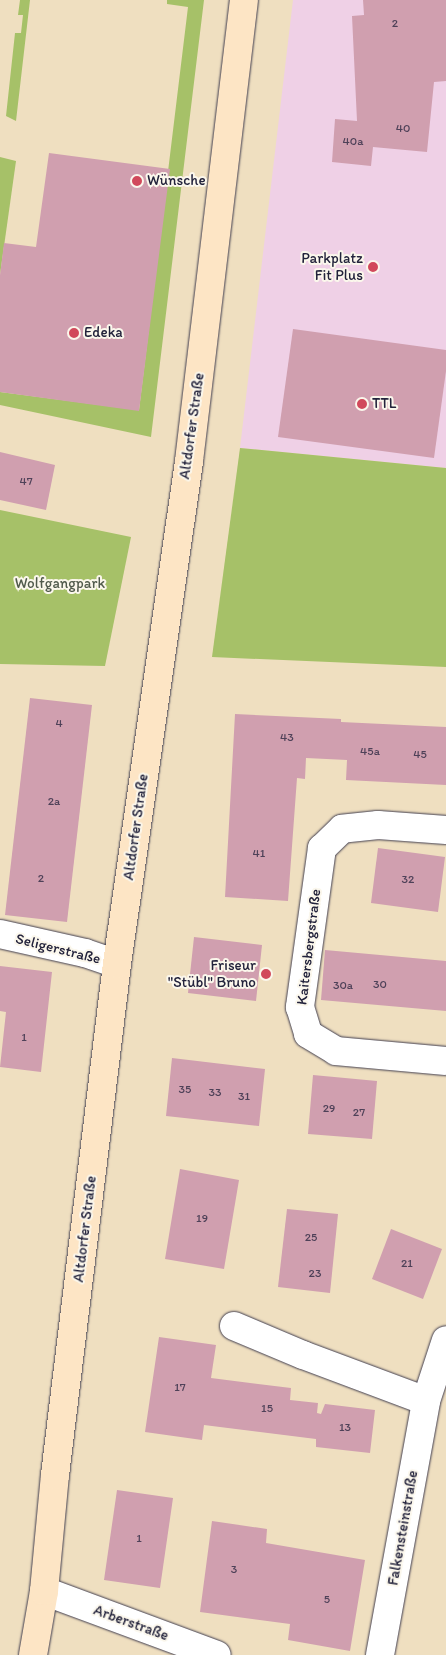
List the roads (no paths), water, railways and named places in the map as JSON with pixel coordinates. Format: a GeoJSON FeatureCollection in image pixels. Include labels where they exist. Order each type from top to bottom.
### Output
{"type":"FeatureCollection","features":[{"type":"Feature","properties":{"kind":"main road","name":"Altdorfer Straße"},"geometry":{"type":"LineString","coordinates":[[33,1655],[44,1590],[56,1466],[117,964],[189,460],[244,0]]}},
{"type":"Feature","properties":{"kind":"street","name":"Kaitersbergstraße"},"geometry":{"type":"LineString","coordinates":[[446,830],[378,825],[342,829],[322,848],[300,1007],[308,1034],[336,1051],[446,1061]]}},
{"type":"Feature","properties":{"kind":"street","name":"Seligerstraße"},"geometry":{"type":"LineString","coordinates":[[0,934],[85,953],[117,964]]}},
{"type":"Feature","properties":{"kind":"street"},"geometry":{"type":"LineString","coordinates":[[234,1326],[303,1355],[426,1401]]}},
{"type":"Feature","properties":{"kind":"street","name":"Falkensteinstraße"},"geometry":{"type":"LineString","coordinates":[[380,1655],[426,1401],[446,1340]]}},
{"type":"Feature","properties":{"kind":"street","name":"Arberstraße"},"geometry":{"type":"LineString","coordinates":[[44,1590],[217,1655]]}},
{"type":"Feature","properties":{"kind":"place","name":"Wünsche"},"geometry":{"type":"Point","coordinates":[137,181]}},
{"type":"Feature","properties":{"kind":"place","name":"Parkplatz Fit Plus"},"geometry":{"type":"Point","coordinates":[373,267]}},
{"type":"Feature","properties":{"kind":"place","name":"Edeka"},"geometry":{"type":"Point","coordinates":[74,333]}},
{"type":"Feature","properties":{"kind":"place","name":"TTL"},"geometry":{"type":"Point","coordinates":[362,404]}},
{"type":"Feature","properties":{"kind":"place","name":"Friseur \"Stübl\" Bruno"},"geometry":{"type":"Point","coordinates":[266,974]}},
{"type":"Feature","properties":{"kind":"park label","name":"Wolfgangpark"},"geometry":{"type":"Point","coordinates":[60,584]}}]}
